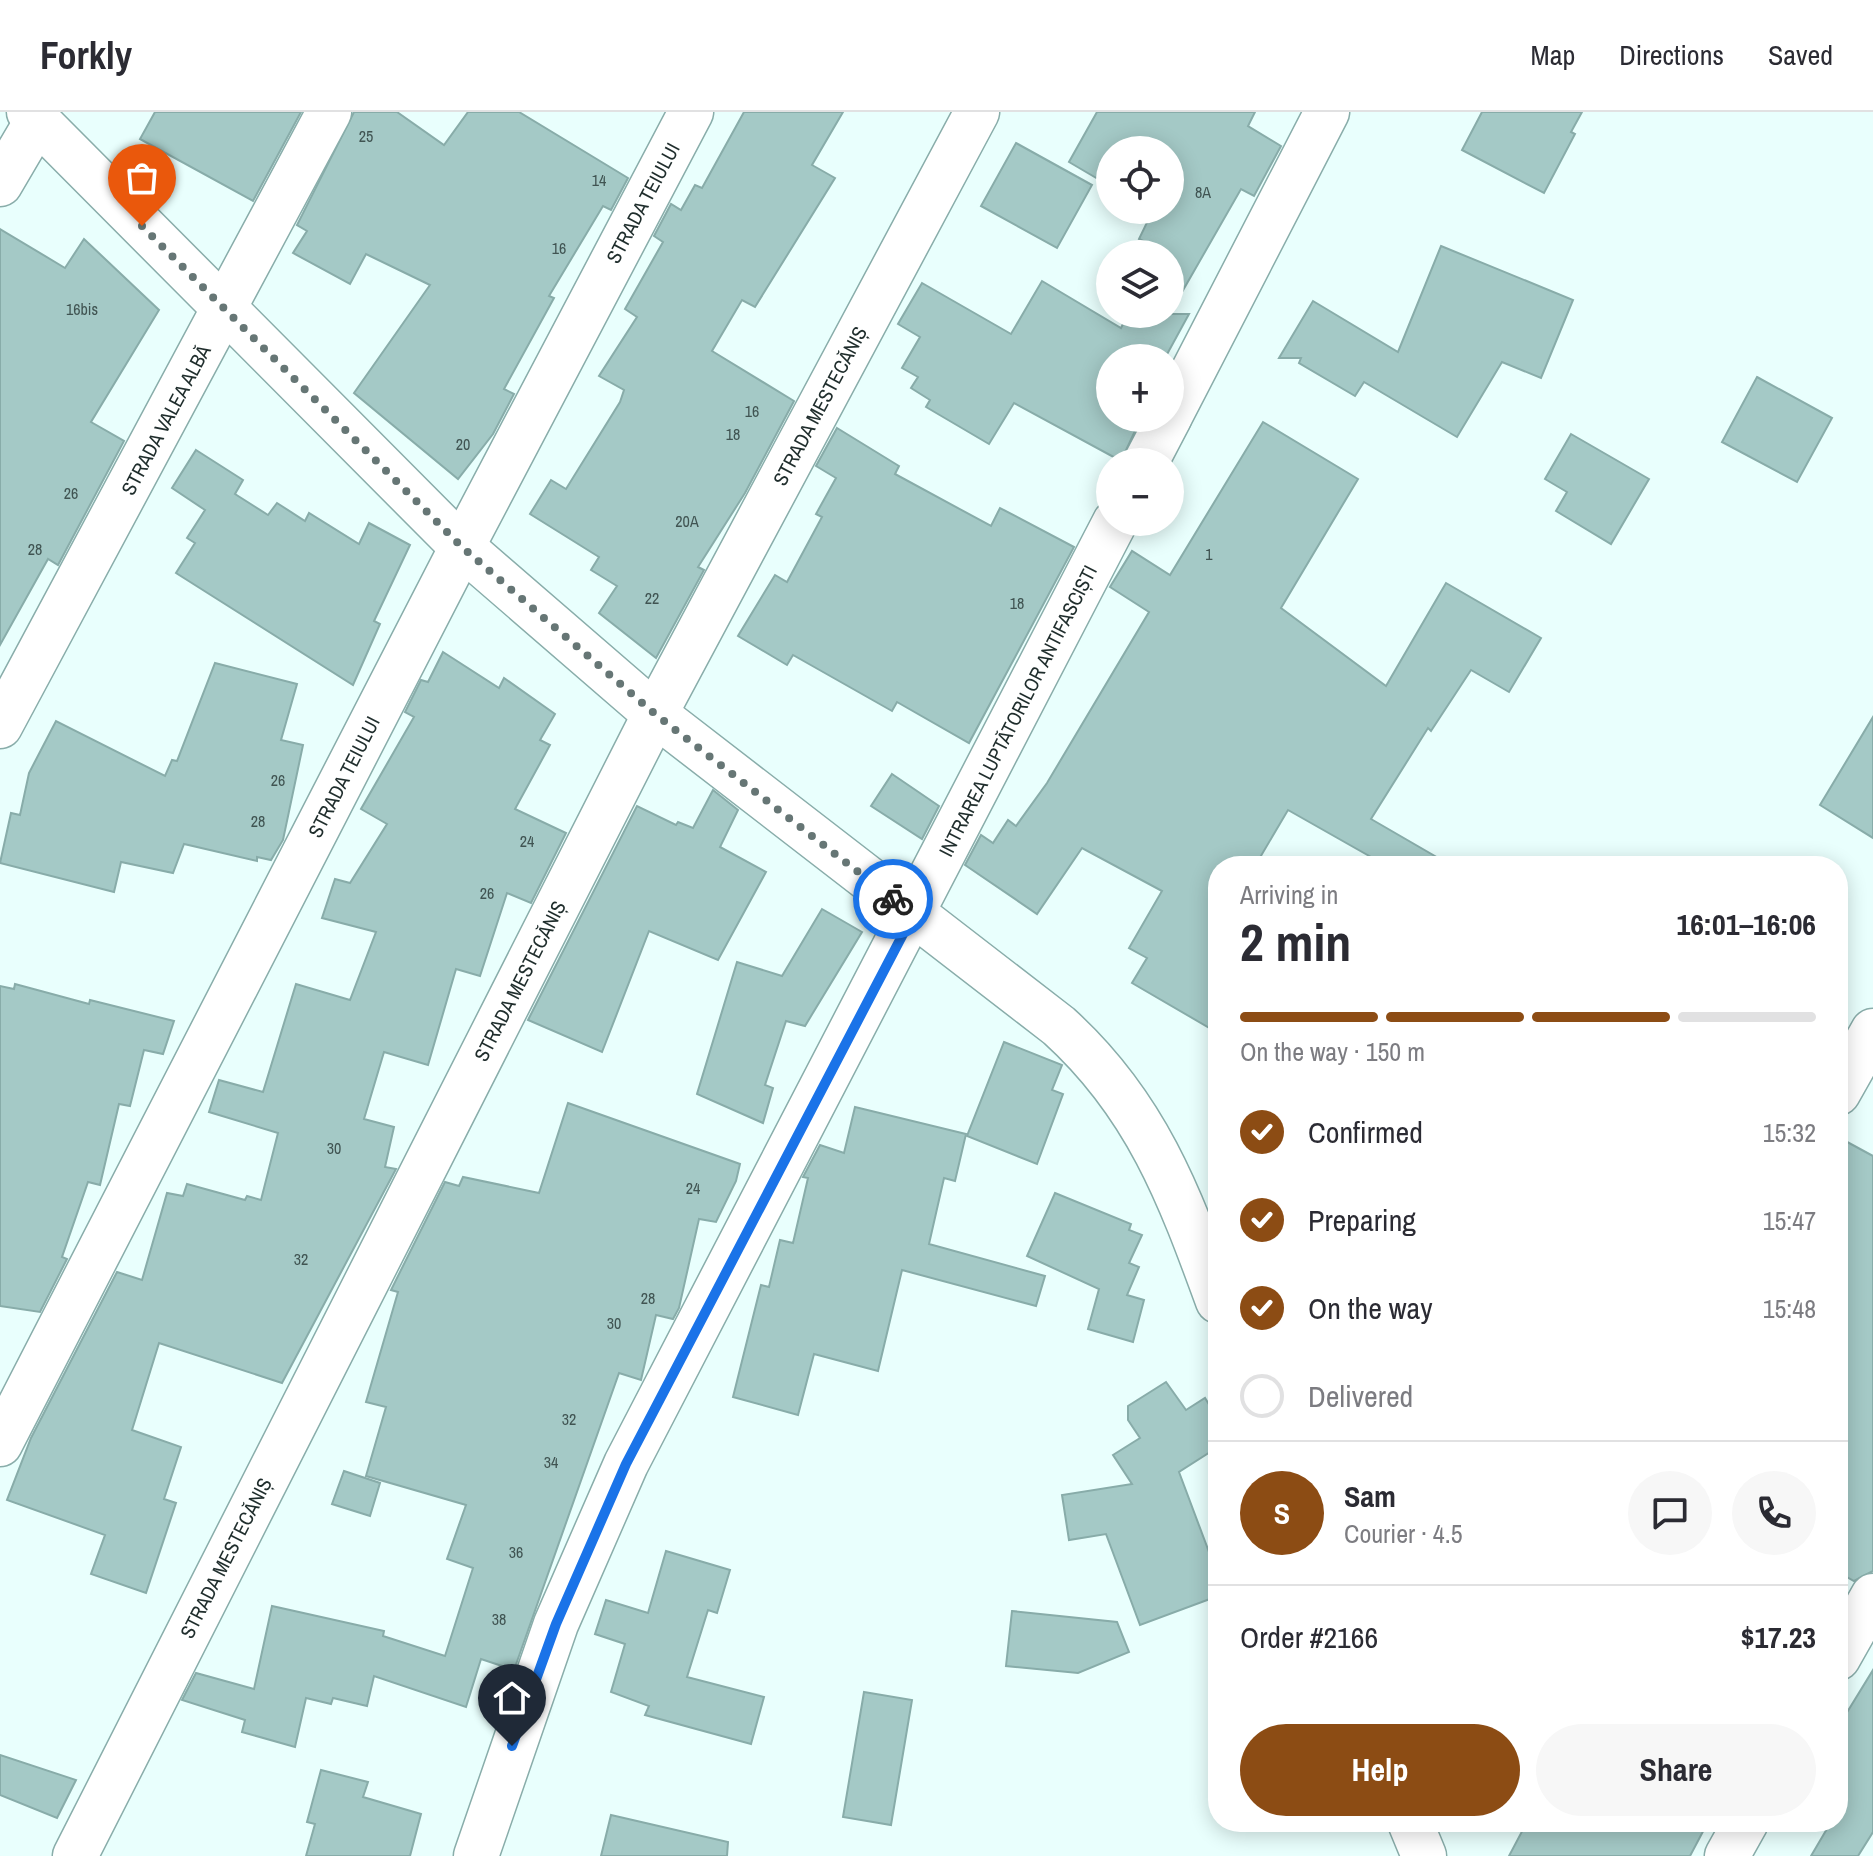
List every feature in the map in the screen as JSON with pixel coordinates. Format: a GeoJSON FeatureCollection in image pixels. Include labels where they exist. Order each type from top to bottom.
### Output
{"type":"FeatureCollection","features":[{"type":"Feature","properties":{"kind":"street","name":"STRADA VALEA ALBĂ"},"geometry":{"type":"LineString","coordinates":[[0,726],[226,311],[329,112]]}},
{"type":"Feature","properties":{"kind":"street","name":"STRADA TEIULUI"},"geometry":{"type":"LineString","coordinates":[[0,1444],[462,547],[691,112]]}},
{"type":"Feature","properties":{"kind":"street","name":"STRADA MESTECĂNIȘ"},"geometry":{"type":"LineString","coordinates":[[75,1856],[655,714],[977,112]]}},
{"type":"Feature","properties":{"kind":"street"},"geometry":{"type":"LineString","coordinates":[[1184,388],[1327,112]]}},
{"type":"Feature","properties":{"kind":"street"},"geometry":{"type":"LineString","coordinates":[[0,184],[33,116],[462,547],[655,714],[1059,1026],[1092,1056],[1117,1087],[1160,1155],[1208,1276]]}},
{"type":"Feature","properties":{"kind":"street","name":"INTRAREA LUPTĂTORILOR ANTIFASCIȘTI"},"geometry":{"type":"LineString","coordinates":[[476,1856],[551,1638],[626,1464],[1108,536]]}},
{"type":"Feature","properties":{"kind":"street"},"geometry":{"type":"LineString","coordinates":[[1848,1075],[1873,1031]]}},
{"type":"Feature","properties":{"kind":"street"},"geometry":{"type":"LineString","coordinates":[[1848,1640],[1873,1596]]}},
{"type":"Feature","properties":{"kind":"street"},"geometry":{"type":"LineString","coordinates":[[1727,1856],[1740,1832]]}},
{"type":"Feature","properties":{"kind":"building"},"geometry":{"type":"Polygon","coordinates":[[[155,112],[301,112],[253,201],[140,139],[155,112]]]}},
{"type":"Feature","properties":{"kind":"building"},"geometry":{"type":"Polygon","coordinates":[[[354,112],[397,112],[444,145],[468,112],[519,112],[628,178],[611,210],[603,206],[549,296],[554,298],[504,389],[514,394],[493,434],[458,479],[354,393],[430,285],[366,254],[350,284],[293,253],[307,231],[297,225],[354,112]]]}},
{"type":"Feature","properties":{"kind":"building"},"geometry":{"type":"Polygon","coordinates":[[[744,112],[843,112],[812,165],[835,178],[755,307],[742,300],[712,351],[794,401],[745,493],[698,567],[704,570],[656,658],[599,613],[617,586],[591,570],[599,557],[530,514],[551,480],[566,489],[620,402],[624,390],[599,376],[637,317],[625,309],[663,242],[654,236],[671,204],[681,210],[695,185],[702,188],[744,112]]]}},
{"type":"Feature","properties":{"kind":"building"},"geometry":{"type":"Polygon","coordinates":[[[1097,112],[1255,112],[1248,126],[1281,146],[1254,196],[1241,189],[1184,289],[1184,240],[1139,239],[1146,224],[1184,224],[1184,136],[1096,136],[1096,178],[1069,162],[1097,112]]]}},
{"type":"Feature","properties":{"kind":"building"},"geometry":{"type":"Polygon","coordinates":[[[1482,112],[1582,112],[1571,132],[1575,134],[1544,193],[1462,150],[1482,112]]]}},
{"type":"Feature","properties":{"kind":"building"},"geometry":{"type":"Polygon","coordinates":[[[1016,143],[1092,185],[1057,248],[981,206],[1016,143]]]}},
{"type":"Feature","properties":{"kind":"building"},"geometry":{"type":"Polygon","coordinates":[[[0,229],[65,268],[84,239],[159,310],[91,422],[124,441],[58,565],[48,559],[0,645],[0,229]]]}},
{"type":"Feature","properties":{"kind":"building"},"geometry":{"type":"Polygon","coordinates":[[[1441,246],[1573,300],[1541,378],[1502,362],[1457,437],[1364,382],[1355,396],[1299,363],[1301,358],[1279,358],[1313,301],[1398,352],[1441,246]]]}},
{"type":"Feature","properties":{"kind":"building"},"geometry":{"type":"Polygon","coordinates":[[[1042,281],[1096,313],[1096,328],[1181,328],[1173,344],[1096,344],[1096,432],[1134,432],[1127,448],[1097,448],[1014,403],[989,444],[926,407],[930,400],[911,388],[918,377],[902,368],[920,337],[898,324],[922,283],[1011,334],[1042,281]]]}},
{"type":"Feature","properties":{"kind":"building"},"geometry":{"type":"Polygon","coordinates":[[[1757,377],[1832,418],[1797,482],[1722,442],[1757,377]]]}},
{"type":"Feature","properties":{"kind":"building"},"geometry":{"type":"Polygon","coordinates":[[[1263,422],[1358,479],[1281,608],[1386,686],[1446,583],[1541,638],[1509,692],[1471,670],[1431,731],[1428,728],[1371,819],[1435,856],[1369,856],[1288,810],[1261,856],[1208,856],[1208,1027],[1132,983],[1147,958],[1129,948],[1162,891],[1082,848],[1037,914],[965,865],[981,835],[993,843],[1008,820],[1016,826],[1047,783],[1149,612],[1110,587],[1132,551],[1170,575],[1263,422]]]}},
{"type":"Feature","properties":{"kind":"building"},"geometry":{"type":"Polygon","coordinates":[[[837,428],[899,466],[895,474],[991,526],[1000,508],[1074,547],[969,743],[897,702],[892,711],[793,655],[787,665],[738,636],[775,575],[787,582],[822,517],[816,514],[836,478],[816,466],[837,428]]]}},
{"type":"Feature","properties":{"kind":"building"},"geometry":{"type":"Polygon","coordinates":[[[1571,434],[1649,479],[1611,544],[1556,511],[1567,492],[1545,479],[1571,434]]]}},
{"type":"Feature","properties":{"kind":"building"},"geometry":{"type":"Polygon","coordinates":[[[196,450],[243,480],[235,494],[268,515],[277,503],[305,521],[309,513],[359,544],[369,523],[410,545],[374,621],[380,624],[353,685],[176,573],[195,543],[187,538],[205,510],[172,488],[196,450]]]}},
{"type":"Feature","properties":{"kind":"building"},"geometry":{"type":"Polygon","coordinates":[[[443,652],[499,688],[504,678],[555,714],[540,740],[550,745],[515,809],[566,833],[531,903],[507,893],[480,976],[456,969],[428,1065],[384,1052],[364,1119],[394,1127],[385,1167],[396,1169],[282,1383],[159,1343],[132,1430],[181,1447],[164,1499],[176,1503],[146,1593],[91,1574],[105,1535],[7,1500],[31,1438],[117,1272],[142,1280],[167,1193],[183,1196],[187,1184],[245,1200],[247,1196],[261,1200],[278,1133],[209,1112],[219,1080],[263,1092],[296,984],[350,1000],[376,932],[322,918],[335,879],[350,883],[387,824],[361,809],[414,717],[405,712],[421,680],[428,682],[443,652]]]}},
{"type":"Feature","properties":{"kind":"building"},"geometry":{"type":"Polygon","coordinates":[[[215,663],[297,684],[281,740],[303,745],[283,840],[271,860],[257,857],[257,861],[184,844],[173,873],[121,862],[114,892],[0,863],[11,813],[20,815],[29,773],[56,721],[165,776],[172,760],[177,761],[215,663]]]}},
{"type":"Feature","properties":{"kind":"building"},"geometry":{"type":"Polygon","coordinates":[[[1873,717],[1873,838],[1820,805],[1873,717]]]}},
{"type":"Feature","properties":{"kind":"building"},"geometry":{"type":"Polygon","coordinates":[[[892,774],[939,806],[922,839],[871,806],[892,774]]]}},
{"type":"Feature","properties":{"kind":"building"},"geometry":{"type":"Polygon","coordinates":[[[713,790],[738,810],[720,847],[766,872],[718,960],[649,931],[602,1052],[528,1020],[637,806],[676,825],[678,822],[693,828],[713,790]]]}},
{"type":"Feature","properties":{"kind":"building"},"geometry":{"type":"Polygon","coordinates":[[[822,909],[862,932],[805,1026],[786,1021],[765,1085],[773,1088],[763,1123],[697,1094],[737,962],[782,976],[822,909]]]}},
{"type":"Feature","properties":{"kind":"building"},"geometry":{"type":"Polygon","coordinates":[[[15,984],[89,1004],[90,1000],[174,1021],[163,1054],[144,1050],[130,1106],[119,1104],[100,1185],[88,1182],[62,1257],[67,1259],[40,1312],[0,1306],[0,986],[14,989],[15,984]]]}},
{"type":"Feature","properties":{"kind":"building"},"geometry":{"type":"Polygon","coordinates":[[[1004,1042],[1062,1065],[1052,1090],[1063,1094],[1037,1164],[967,1136],[1004,1042]]]}},
{"type":"Feature","properties":{"kind":"building"},"geometry":{"type":"Polygon","coordinates":[[[568,1103],[740,1164],[736,1181],[716,1222],[699,1219],[679,1308],[673,1319],[656,1315],[641,1380],[619,1373],[514,1670],[481,1659],[466,1707],[374,1676],[367,1706],[333,1698],[331,1704],[306,1698],[295,1747],[242,1732],[245,1720],[182,1700],[196,1673],[254,1689],[272,1606],[384,1631],[383,1636],[445,1656],[473,1568],[447,1559],[466,1505],[366,1476],[386,1407],[366,1402],[398,1292],[391,1290],[445,1182],[459,1186],[463,1177],[539,1193],[568,1103]]]}},
{"type":"Feature","properties":{"kind":"building"},"geometry":{"type":"Polygon","coordinates":[[[855,1107],[966,1134],[955,1181],[944,1178],[929,1244],[1045,1276],[1036,1306],[902,1270],[878,1371],[814,1354],[798,1415],[733,1397],[761,1285],[769,1287],[780,1240],[793,1243],[808,1178],[803,1177],[820,1145],[844,1153],[855,1107]]]}},
{"type":"Feature","properties":{"kind":"building"},"geometry":{"type":"Polygon","coordinates":[[[1848,1142],[1873,1156],[1873,1571],[1854,1581],[1848,1578],[1848,1142]]]}},
{"type":"Feature","properties":{"kind":"building"},"geometry":{"type":"Polygon","coordinates":[[[1055,1193],[1131,1224],[1129,1230],[1142,1235],[1129,1263],[1139,1267],[1127,1295],[1144,1300],[1133,1342],[1088,1329],[1099,1289],[1027,1256],[1055,1193]]]}},
{"type":"Feature","properties":{"kind":"building"},"geometry":{"type":"Polygon","coordinates":[[[1166,1382],[1186,1410],[1205,1398],[1208,1403],[1208,1453],[1179,1472],[1208,1549],[1208,1600],[1140,1625],[1106,1534],[1069,1540],[1062,1495],[1132,1484],[1113,1455],[1140,1438],[1128,1420],[1128,1406],[1166,1382]]]}},
{"type":"Feature","properties":{"kind":"building"},"geometry":{"type":"Polygon","coordinates":[[[344,1471],[380,1483],[370,1516],[332,1504],[344,1471]]]}},
{"type":"Feature","properties":{"kind":"building"},"geometry":{"type":"Polygon","coordinates":[[[666,1551],[730,1570],[717,1613],[708,1610],[687,1677],[764,1697],[751,1744],[645,1715],[649,1706],[611,1692],[625,1644],[595,1634],[606,1600],[648,1613],[666,1551]]]}},
{"type":"Feature","properties":{"kind":"building"},"geometry":{"type":"Polygon","coordinates":[[[1012,1611],[1117,1622],[1129,1652],[1078,1673],[1006,1666],[1012,1611]]]}},
{"type":"Feature","properties":{"kind":"building"},"geometry":{"type":"Polygon","coordinates":[[[1873,1670],[1873,1832],[1858,1856],[1811,1856],[1825,1832],[1848,1832],[1848,1711],[1873,1670]]]}},
{"type":"Feature","properties":{"kind":"building"},"geometry":{"type":"Polygon","coordinates":[[[864,1692],[912,1700],[891,1825],[843,1817],[864,1692]]]}},
{"type":"Feature","properties":{"kind":"building"},"geometry":{"type":"Polygon","coordinates":[[[0,1755],[76,1780],[57,1818],[0,1795],[0,1755]]]}},
{"type":"Feature","properties":{"kind":"building"},"geometry":{"type":"Polygon","coordinates":[[[321,1770],[368,1782],[363,1797],[421,1814],[410,1856],[306,1856],[315,1824],[307,1822],[321,1770]]]}},
{"type":"Feature","properties":{"kind":"building"},"geometry":{"type":"Polygon","coordinates":[[[611,1815],[728,1842],[727,1856],[601,1856],[611,1815]]]}},
{"type":"Feature","properties":{"kind":"building"},"geometry":{"type":"Polygon","coordinates":[[[1522,1832],[1703,1832],[1690,1856],[1509,1856],[1522,1832]]]}},
{"type":"Feature","properties":{"kind":"way so far"},"geometry":{"type":"LineString","coordinates":[[142,226],[462,547],[655,714],[893,899]]}},
{"type":"Feature","properties":{"kind":"route"},"geometry":{"type":"LineString","coordinates":[[512,1746],[556,1624],[626,1464],[913,915],[893,899]]}}]}
